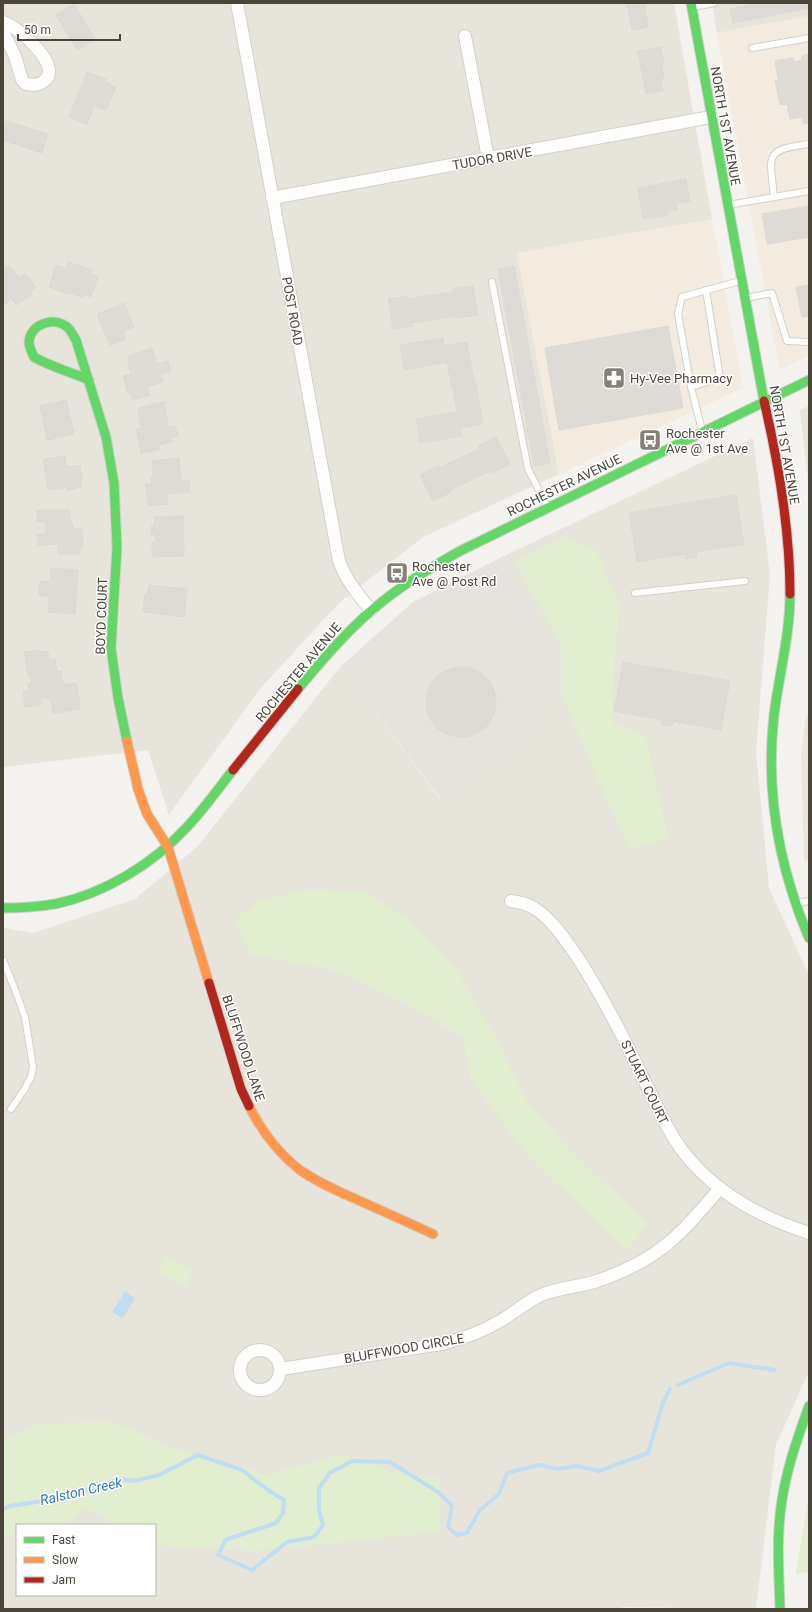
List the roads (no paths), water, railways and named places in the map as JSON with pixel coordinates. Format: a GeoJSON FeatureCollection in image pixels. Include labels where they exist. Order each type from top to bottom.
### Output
{"type":"FeatureCollection","features":[{"type":"Feature","properties":{"kind":"main road","name":"NORTH 1ST AVENUE"},"geometry":{"type":"LineString","coordinates":[[692,5],[727,206],[764,401],[773,440],[786,525],[790,600],[771,747],[772,800],[778,843],[789,885],[809,938]]}},
{"type":"Feature","properties":{"kind":"main road","name":"BOYD COURT"},"geometry":{"type":"LineString","coordinates":[[89,380],[47,365],[34,357],[29,343],[32,332],[41,324],[54,322],[67,327],[76,340],[89,380],[106,437],[114,483],[117,547],[111,648],[118,698],[138,789],[147,814],[168,847]]}},
{"type":"Feature","properties":{"kind":"main road","name":"ROCHESTER AVENUE"},"geometry":{"type":"LineString","coordinates":[[3,908],[34,907],[58,903],[82,896],[127,876],[168,847],[188,827],[320,662],[371,610],[408,582],[434,565],[547,508],[809,380]]}},
{"type":"Feature","properties":{"kind":"main road","name":"BLUFFWOOD LANE"},"geometry":{"type":"LineString","coordinates":[[168,847],[241,1089],[251,1112],[264,1133],[280,1152],[299,1169],[319,1183],[433,1234]]}},
{"type":"Feature","properties":{"kind":"main road"},"geometry":{"type":"LineString","coordinates":[[780,1609],[778,1548],[782,1500],[794,1448],[809,1406]]}},
{"type":"Feature","properties":{"kind":"street","name":"POST ROAD"},"geometry":{"type":"LineString","coordinates":[[237,3],[339,561],[344,575],[371,610]]}},
{"type":"Feature","properties":{"kind":"street"},"geometry":{"type":"LineString","coordinates":[[3,22],[8,23],[21,31],[44,57],[49,66],[49,73],[46,80],[40,84],[26,84],[22,80],[11,45],[3,32]]}},
{"type":"Feature","properties":{"kind":"street"},"geometry":{"type":"LineString","coordinates":[[465,36],[488,158]]}},
{"type":"Feature","properties":{"kind":"street","name":"TUDOR DRIVE"},"geometry":{"type":"LineString","coordinates":[[272,198],[711,117]]}},
{"type":"Feature","properties":{"kind":"street","name":"STUART COURT"},"geometry":{"type":"LineString","coordinates":[[511,901],[523,903],[535,909],[549,921],[568,943],[594,983],[612,1015],[670,1133],[685,1154],[703,1173],[739,1202],[766,1217],[809,1233]]}},
{"type":"Feature","properties":{"kind":"street","name":"BLUFFWOOD CIRCLE"},"geometry":{"type":"LineString","coordinates":[[281,1369],[441,1344],[462,1339],[483,1331],[501,1321],[523,1305],[543,1295],[559,1289],[598,1281],[624,1271],[649,1258],[672,1241],[692,1222],[720,1188]]}},
{"type":"Feature","properties":{"kind":"lane"},"geometry":{"type":"LineString","coordinates":[[692,5],[714,3]]}},
{"type":"Feature","properties":{"kind":"lane"},"geometry":{"type":"LineString","coordinates":[[752,48],[809,38]]}},
{"type":"Feature","properties":{"kind":"lane"},"geometry":{"type":"LineString","coordinates":[[774,197],[771,168],[772,156],[777,150],[809,144]]}},
{"type":"Feature","properties":{"kind":"lane"},"geometry":{"type":"LineString","coordinates":[[727,206],[809,191]]}},
{"type":"Feature","properties":{"kind":"lane"},"geometry":{"type":"LineString","coordinates":[[703,432],[691,387],[678,314],[682,296],[742,281]]}},
{"type":"Feature","properties":{"kind":"lane"},"geometry":{"type":"LineString","coordinates":[[492,282],[528,469],[547,508]]}},
{"type":"Feature","properties":{"kind":"lane"},"geometry":{"type":"LineString","coordinates":[[691,387],[720,378],[706,290]]}},
{"type":"Feature","properties":{"kind":"lane"},"geometry":{"type":"LineString","coordinates":[[745,299],[772,293],[787,341],[809,342]]}},
{"type":"Feature","properties":{"kind":"lane"},"geometry":{"type":"LineString","coordinates":[[636,594],[745,581]]}},
{"type":"Feature","properties":{"kind":"lane"},"geometry":{"type":"LineString","coordinates":[[795,904],[809,901]]}},
{"type":"Feature","properties":{"kind":"lane"},"geometry":{"type":"LineString","coordinates":[[3,960],[25,1017],[33,1067],[31,1078],[11,1109]]}},
{"type":"Feature","properties":{"kind":"water"},"geometry":{"type":"Polygon","coordinates":[[[125,1291],[135,1298],[123,1318],[112,1312],[125,1291]]]}},
{"type":"Feature","properties":{"kind":"waterway","name":"Ralston Creek"},"geometry":{"type":"LineString","coordinates":[[678,1385],[729,1363],[774,1370]]}},
{"type":"Feature","properties":{"kind":"waterway","name":"Ralston Creek"},"geometry":{"type":"LineString","coordinates":[[3,1509],[10,1506],[63,1498],[121,1479],[135,1481],[159,1475],[198,1455],[242,1470],[284,1500],[283,1513],[276,1523],[225,1540],[218,1555],[252,1570],[287,1542],[314,1537],[323,1525],[319,1510],[319,1488],[330,1473],[352,1461],[390,1462],[438,1492],[452,1506],[448,1527],[457,1535],[467,1533],[480,1510],[499,1494],[507,1473],[539,1465],[557,1469],[576,1466],[599,1471],[648,1453],[663,1403],[670,1389]]}},
{"type":"Feature","properties":{"kind":"place","name":"Hy-Vee Pharmacy"},"geometry":{"type":"Point","coordinates":[614,378]}},
{"type":"Feature","properties":{"kind":"place","name":"Rochester Ave @ 1st Ave"},"geometry":{"type":"Point","coordinates":[650,440]}},
{"type":"Feature","properties":{"kind":"place","name":"Rochester Ave @ Post Rd"},"geometry":{"type":"Point","coordinates":[397,573]}}]}
